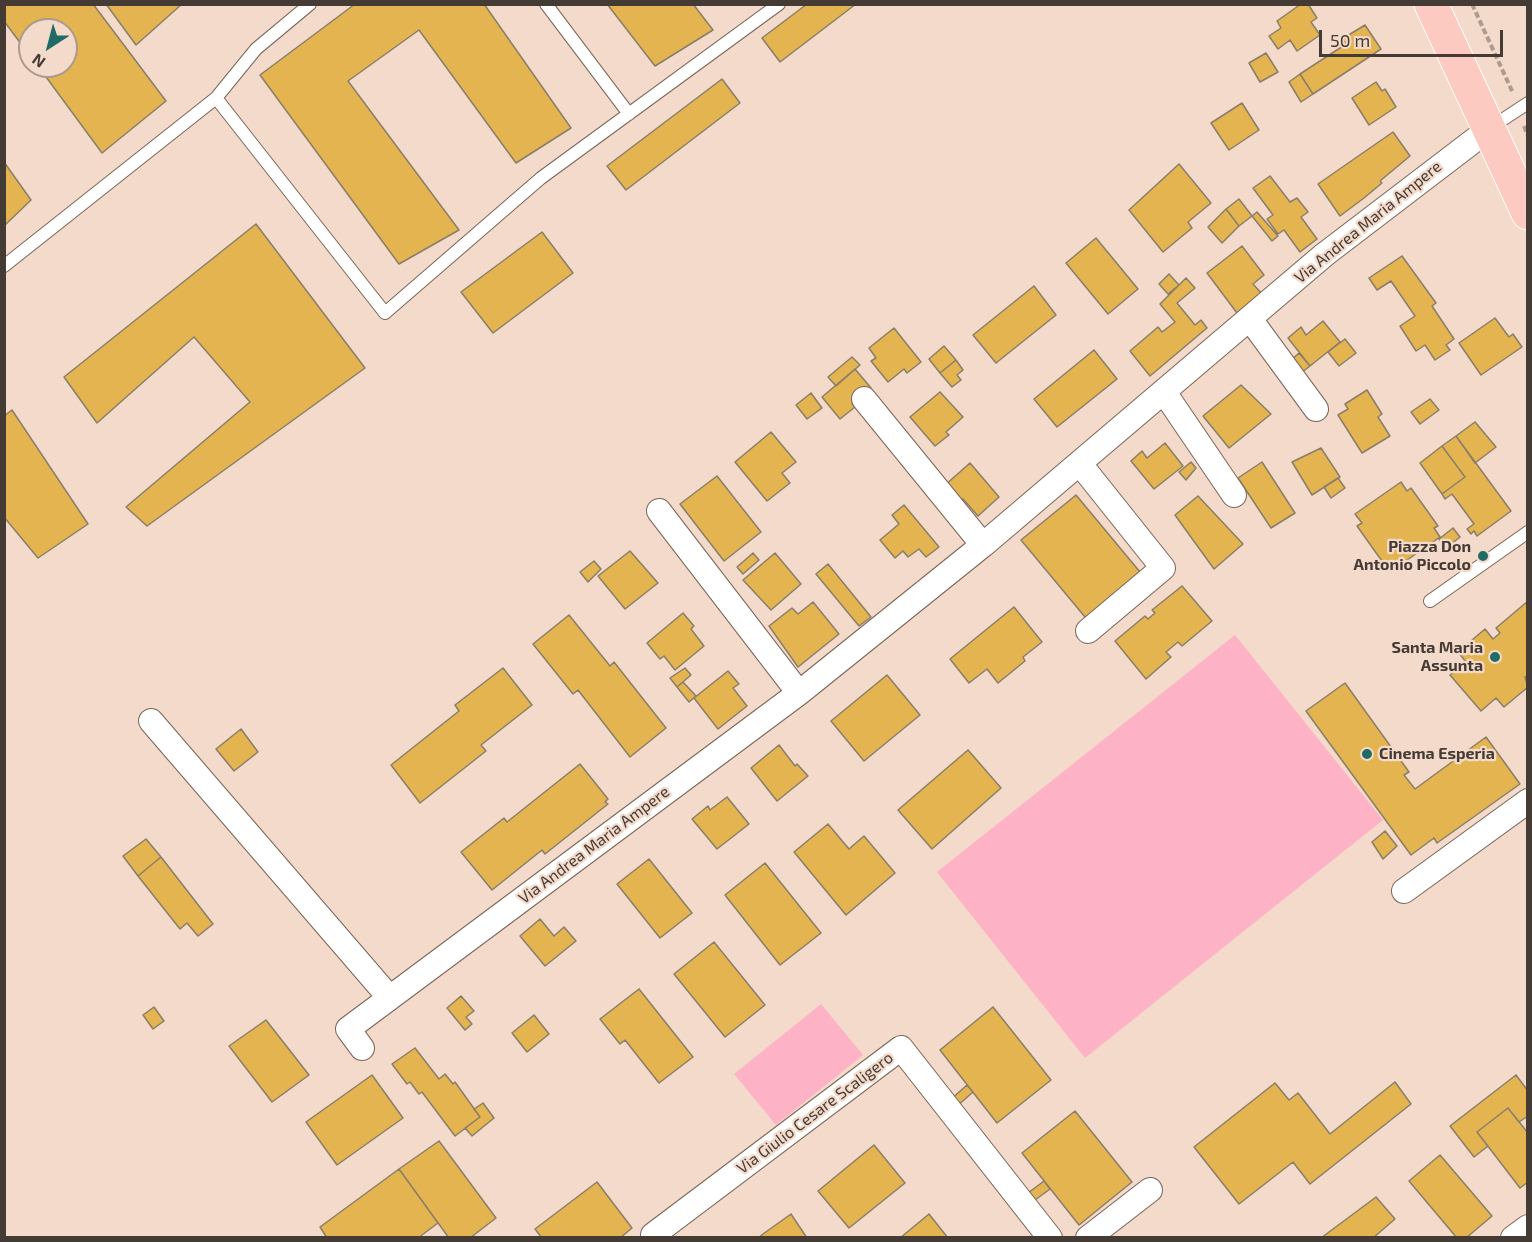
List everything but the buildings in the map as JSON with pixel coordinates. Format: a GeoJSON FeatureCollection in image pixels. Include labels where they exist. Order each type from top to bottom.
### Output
{"type":"FeatureCollection","features":[{"type":"Feature","properties":{"kind":"main road"},"geometry":{"type":"LineString","coordinates":[[1431,4],[1527,213]]}},
{"type":"Feature","properties":{"kind":"street","name":"Via Andrea Maria Ampere"},"geometry":{"type":"LineString","coordinates":[[362,1048],[348,1029],[799,693],[983,545],[1333,248],[1489,129]]}},
{"type":"Feature","properties":{"kind":"street"},"geometry":{"type":"LineString","coordinates":[[1250,319],[1316,409]]}},
{"type":"Feature","properties":{"kind":"street"},"geometry":{"type":"LineString","coordinates":[[1164,392],[1234,495]]}},
{"type":"Feature","properties":{"kind":"street"},"geometry":{"type":"LineString","coordinates":[[864,399],[983,545]]}},
{"type":"Feature","properties":{"kind":"street"},"geometry":{"type":"LineString","coordinates":[[1080,464],[1163,568],[1088,631]]}},
{"type":"Feature","properties":{"kind":"street"},"geometry":{"type":"LineString","coordinates":[[659,512],[799,693]]}},
{"type":"Feature","properties":{"kind":"street"},"geometry":{"type":"LineString","coordinates":[[151,721],[389,997]]}},
{"type":"Feature","properties":{"kind":"street"},"geometry":{"type":"LineString","coordinates":[[1404,891],[1527,801]]}},
{"type":"Feature","properties":{"kind":"street","name":"Via Giulio Cesare Scaligero"},"geometry":{"type":"LineString","coordinates":[[656,1238],[653,1235],[902,1048],[1050,1238]]}},
{"type":"Feature","properties":{"kind":"street"},"geometry":{"type":"LineString","coordinates":[[1088,1238],[1150,1190]]}},
{"type":"Feature","properties":{"kind":"street"},"geometry":{"type":"LineString","coordinates":[[1513,1238],[1527,1227]]}},
{"type":"Feature","properties":{"kind":"lane"},"geometry":{"type":"LineString","coordinates":[[4,266],[216,98],[255,49],[310,4]]}},
{"type":"Feature","properties":{"kind":"lane"},"geometry":{"type":"LineString","coordinates":[[546,4],[628,114]]}},
{"type":"Feature","properties":{"kind":"lane"},"geometry":{"type":"LineString","coordinates":[[216,98],[385,313],[540,178],[779,4]]}},
{"type":"Feature","properties":{"kind":"lane"},"geometry":{"type":"LineString","coordinates":[[1489,129],[1527,103]]}},
{"type":"Feature","properties":{"kind":"lane"},"geometry":{"type":"LineString","coordinates":[[1430,601],[1527,532]]}},
{"type":"Feature","properties":{"kind":"path"},"geometry":{"type":"LineString","coordinates":[[1472,4],[1514,94]]}},
{"type":"Feature","properties":{"kind":"shaded area"},"geometry":{"type":"Polygon","coordinates":[[[1235,635],[1383,820],[1085,1058],[937,872],[1235,635]]]}},
{"type":"Feature","properties":{"kind":"shaded area"},"geometry":{"type":"Polygon","coordinates":[[[821,1004],[863,1055],[776,1125],[734,1074],[821,1004]]]}},
{"type":"Feature","properties":{"kind":"place","name":"Piazza Don Antonio Piccolo"},"geometry":{"type":"Point","coordinates":[1483,556]}},
{"type":"Feature","properties":{"kind":"place","name":"Santa Maria Assunta"},"geometry":{"type":"Point","coordinates":[1495,657]}},
{"type":"Feature","properties":{"kind":"place","name":"Cinema Esperia"},"geometry":{"type":"Point","coordinates":[1367,754]}}]}
